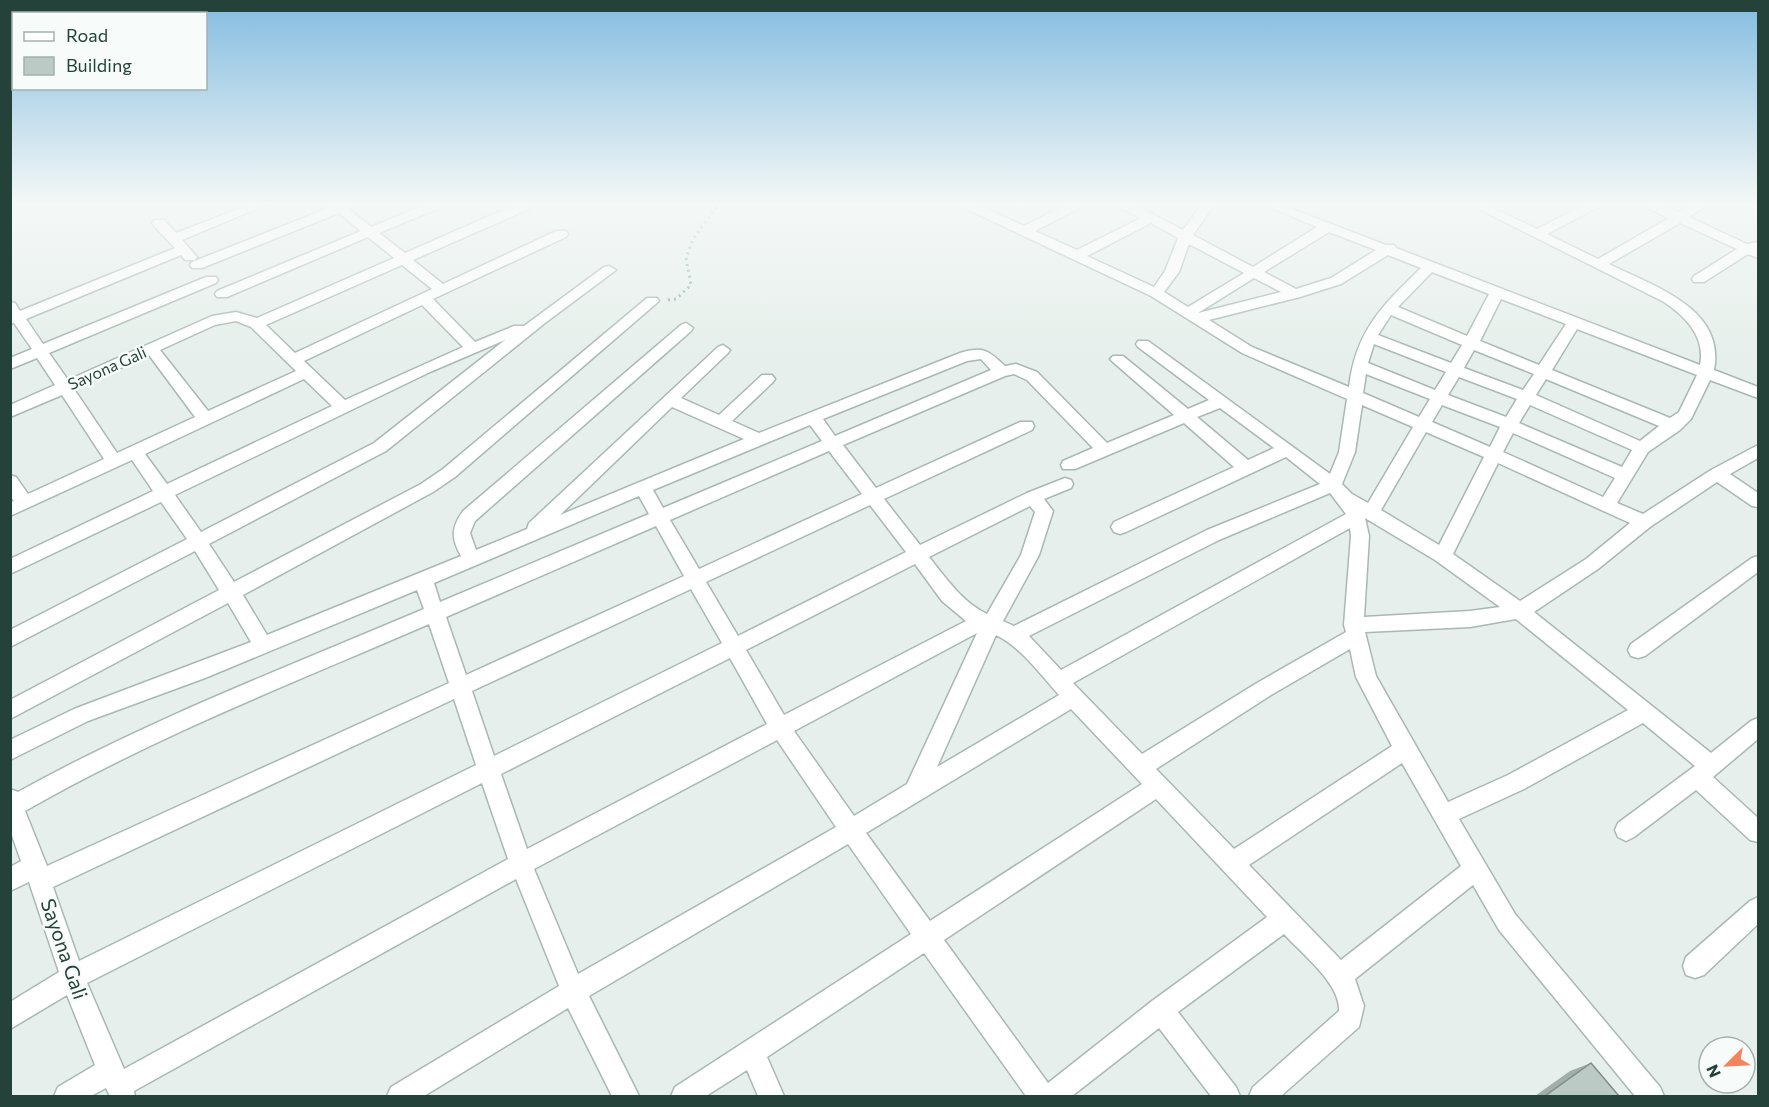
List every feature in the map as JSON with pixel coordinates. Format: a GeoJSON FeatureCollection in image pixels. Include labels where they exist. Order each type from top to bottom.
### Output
{"type":"FeatureCollection","features":[{"type":"Feature","properties":{"kind":"street"},"geometry":{"type":"LineString","coordinates":[[114,461],[66,387],[13,314],[171,255]]}},
{"type":"Feature","properties":{"kind":"street"},"geometry":{"type":"LineString","coordinates":[[187,255],[240,315],[256,324],[343,407]]}},
{"type":"Feature","properties":{"kind":"street"},"geometry":{"type":"LineString","coordinates":[[197,265],[222,255]]}},
{"type":"Feature","properties":{"kind":"street"},"geometry":{"type":"LineString","coordinates":[[222,294],[315,255]]}},
{"type":"Feature","properties":{"kind":"street"},"geometry":{"type":"LineString","coordinates":[[398,255],[442,290]]}},
{"type":"Feature","properties":{"kind":"street"},"geometry":{"type":"LineString","coordinates":[[256,324],[414,255]]}},
{"type":"Feature","properties":{"kind":"street"},"geometry":{"type":"LineString","coordinates":[[293,360],[517,255]]}},
{"type":"Feature","properties":{"kind":"street"},"geometry":{"type":"LineString","coordinates":[[1073,255],[1156,293],[1247,350],[1492,454],[1644,522]]}},
{"type":"Feature","properties":{"kind":"street"},"geometry":{"type":"LineString","coordinates":[[1156,293],[1172,272],[1178,255]]}},
{"type":"Feature","properties":{"kind":"street"},"geometry":{"type":"LineString","coordinates":[[1221,255],[1295,294]]}},
{"type":"Feature","properties":{"kind":"street"},"geometry":{"type":"LineString","coordinates":[[1193,316],[1283,255]]}},
{"type":"Feature","properties":{"kind":"street"},"geometry":{"type":"LineString","coordinates":[[1193,316],[1295,294],[1336,280],[1378,255]]}},
{"type":"Feature","properties":{"kind":"street"},"geometry":{"type":"LineString","coordinates":[[1405,255],[1758,393]]}},
{"type":"Feature","properties":{"kind":"street"},"geometry":{"type":"LineString","coordinates":[[1580,255],[1686,310],[1699,324],[1709,357],[1706,372],[1685,415],[1674,426],[1642,448],[1607,505]]}},
{"type":"Feature","properties":{"kind":"street"},"geometry":{"type":"LineString","coordinates":[[1599,264],[1615,255]]}},
{"type":"Feature","properties":{"kind":"street"},"geometry":{"type":"LineString","coordinates":[[1699,279],[1743,255]]}},
{"type":"Feature","properties":{"kind":"street"},"geometry":{"type":"LineString","coordinates":[[1431,265],[1389,309],[1369,337],[1360,366],[1357,398],[1345,461],[1351,503],[1360,536],[1355,630],[1366,677],[1405,749],[1507,922],[1651,1096]]}},
{"type":"Feature","properties":{"kind":"street"},"geometry":{"type":"LineString","coordinates":[[10,639],[380,447],[540,320],[609,270]]}},
{"type":"Feature","properties":{"kind":"street"},"geometry":{"type":"LineString","coordinates":[[10,364],[211,280]]}},
{"type":"Feature","properties":{"kind":"street"},"geometry":{"type":"LineString","coordinates":[[400,1096],[573,991],[915,791],[1066,689],[1351,503],[1423,425],[1472,342],[1498,291]]}},
{"type":"Feature","properties":{"kind":"street"},"geometry":{"type":"LineString","coordinates":[[424,298],[473,348]]}},
{"type":"Feature","properties":{"kind":"street"},"geometry":{"type":"LineString","coordinates":[[10,710],[385,512],[449,473],[652,301]]}},
{"type":"Feature","properties":{"kind":"street"},"geometry":{"type":"LineString","coordinates":[[1389,309],[1674,426]]}},
{"type":"Feature","properties":{"kind":"street","name":"Sayona Gali"},"geometry":{"type":"LineString","coordinates":[[10,412],[203,325],[227,316],[240,315]]}},
{"type":"Feature","properties":{"kind":"street"},"geometry":{"type":"LineString","coordinates":[[10,567],[425,368],[540,320]]}},
{"type":"Feature","properties":{"kind":"street"},"geometry":{"type":"LineString","coordinates":[[1442,557],[1492,454],[1575,321]]}},
{"type":"Feature","properties":{"kind":"street"},"geometry":{"type":"LineString","coordinates":[[472,558],[461,541],[460,532],[469,516],[686,328]]}},
{"type":"Feature","properties":{"kind":"street"},"geometry":{"type":"LineString","coordinates":[[1369,337],[1526,397],[1642,448]]}},
{"type":"Feature","properties":{"kind":"street"},"geometry":{"type":"LineString","coordinates":[[1143,344],[1287,449],[1351,503],[1442,557],[1520,611],[1644,712],[1704,772],[1758,832]]}},
{"type":"Feature","properties":{"kind":"street"},"geometry":{"type":"LineString","coordinates":[[151,348],[205,419]]}},
{"type":"Feature","properties":{"kind":"street"},"geometry":{"type":"LineString","coordinates":[[527,536],[723,350]]}},
{"type":"Feature","properties":{"kind":"street"},"geometry":{"type":"LineString","coordinates":[[10,751],[81,715],[263,646],[759,439],[974,354],[988,356],[1002,371]]}},
{"type":"Feature","properties":{"kind":"street"},"geometry":{"type":"LineString","coordinates":[[1118,359],[1247,468]]}},
{"type":"Feature","properties":{"kind":"street"},"geometry":{"type":"LineString","coordinates":[[1360,366],[1509,425],[1625,475]]}},
{"type":"Feature","properties":{"kind":"street"},"geometry":{"type":"LineString","coordinates":[[12,803],[174,724],[657,516],[1002,371],[1016,369],[1032,376],[1106,450]]}},
{"type":"Feature","properties":{"kind":"street"},"geometry":{"type":"LineString","coordinates":[[10,481],[17,507],[306,372]]}},
{"type":"Feature","properties":{"kind":"street"},"geometry":{"type":"LineString","coordinates":[[721,422],[767,379]]}},
{"type":"Feature","properties":{"kind":"street"},"geometry":{"type":"LineString","coordinates":[[671,400],[759,439]]}},
{"type":"Feature","properties":{"kind":"street"},"geometry":{"type":"LineString","coordinates":[[10,1017],[71,978],[1033,497],[1106,450],[1221,401]]}},
{"type":"Feature","properties":{"kind":"street"},"geometry":{"type":"LineString","coordinates":[[813,418],[954,601],[987,622],[1014,635],[1029,648],[1340,976],[1354,1007],[1350,1018],[1262,1096]]}},
{"type":"Feature","properties":{"kind":"street"},"geometry":{"type":"LineString","coordinates":[[10,880],[38,873],[460,686],[1026,426]]}},
{"type":"Feature","properties":{"kind":"street"},"geometry":{"type":"LineString","coordinates":[[1120,527],[1287,449]]}},
{"type":"Feature","properties":{"kind":"street"},"geometry":{"type":"LineString","coordinates":[[1140,766],[1355,630],[1470,620],[1520,611],[1592,564],[1644,522],[1717,474],[1758,451]]}},
{"type":"Feature","properties":{"kind":"street"},"geometry":{"type":"LineString","coordinates":[[135,452],[233,592],[263,646]]}},
{"type":"Feature","properties":{"kind":"street"},"geometry":{"type":"LineString","coordinates":[[1717,474],[1758,501]]}},
{"type":"Feature","properties":{"kind":"street"},"geometry":{"type":"LineString","coordinates":[[643,488],[733,649],[780,727],[850,830],[1041,1096]]}},
{"type":"Feature","properties":{"kind":"street"},"geometry":{"type":"LineString","coordinates":[[915,791],[987,622],[1028,560],[1039,534],[1044,511],[1033,497]]}},
{"type":"Feature","properties":{"kind":"street"},"geometry":{"type":"LineString","coordinates":[[1014,635],[1213,535],[1351,503]]}},
{"type":"Feature","properties":{"kind":"street"},"geometry":{"type":"LineString","coordinates":[[1638,650],[1758,563]]}},
{"type":"Feature","properties":{"kind":"street"},"geometry":{"type":"LineString","coordinates":[[423,579],[521,864],[573,991],[626,1096]]}},
{"type":"Feature","properties":{"kind":"street"},"geometry":{"type":"LineString","coordinates":[[67,1096],[117,1084],[521,864],[780,727],[987,622]]}},
{"type":"Feature","properties":{"kind":"street"},"geometry":{"type":"LineString","coordinates":[[1444,814],[1516,782],[1644,712]]}},
{"type":"Feature","properties":{"kind":"street"},"geometry":{"type":"LineString","coordinates":[[1626,830],[1704,772],[1758,727]]}},
{"type":"Feature","properties":{"kind":"street"},"geometry":{"type":"LineString","coordinates":[[1233,863],[1405,749]]}},
{"type":"Feature","properties":{"kind":"street"},"geometry":{"type":"LineString","coordinates":[[684,1096],[1158,786]]}},
{"type":"Feature","properties":{"kind":"street","name":"Sayona Gali"},"geometry":{"type":"LineString","coordinates":[[12,803],[38,873],[71,978],[117,1084]]}},
{"type":"Feature","properties":{"kind":"street"},"geometry":{"type":"LineString","coordinates":[[1340,976],[1475,869]]}},
{"type":"Feature","properties":{"kind":"street"},"geometry":{"type":"LineString","coordinates":[[1695,966],[1758,909]]}},
{"type":"Feature","properties":{"kind":"street"},"geometry":{"type":"LineString","coordinates":[[1052,1096],[1161,1010],[1284,919]]}},
{"type":"Feature","properties":{"kind":"street"},"geometry":{"type":"LineString","coordinates":[[1161,1010],[1227,1096]]}},
{"type":"Feature","properties":{"kind":"street"},"geometry":{"type":"LineString","coordinates":[[752,1052],[771,1096]]}},
{"type":"Feature","properties":{"kind":"path"},"geometry":{"type":"LineString","coordinates":[[652,301],[676,299],[691,285],[688,255]]}},
{"type":"Feature","properties":{"kind":"building"},"geometry":{"type":"Polygon","coordinates":[[[1591,1063],[1619,1096],[1545,1096],[1591,1063]]]}}]}
